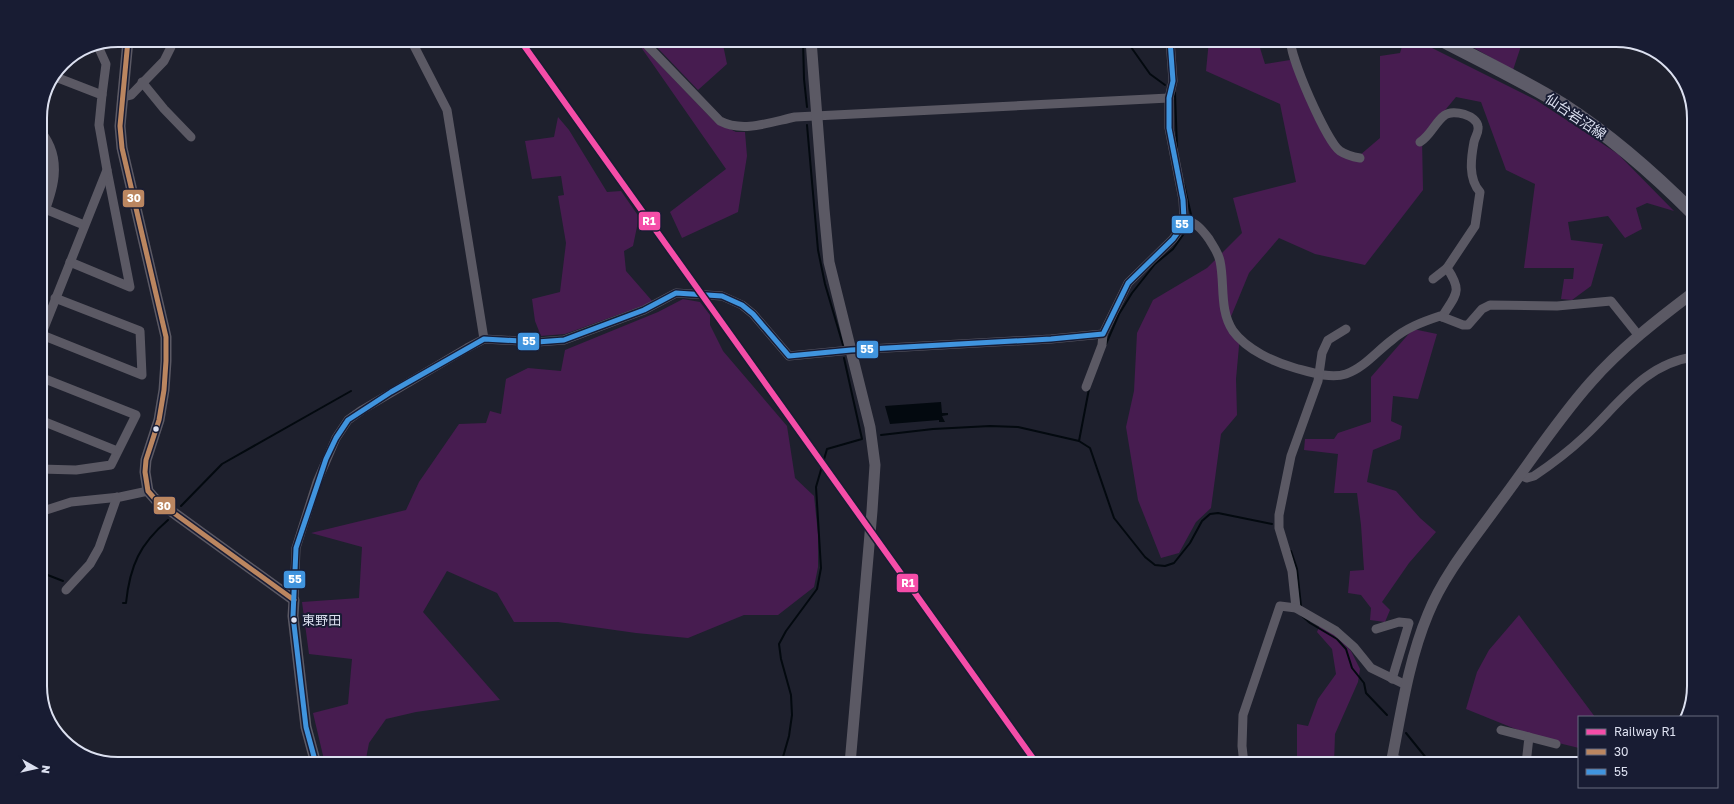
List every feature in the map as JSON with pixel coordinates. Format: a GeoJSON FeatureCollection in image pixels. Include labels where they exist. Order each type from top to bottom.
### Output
{"type":"FeatureCollection","features":[{"type":"Feature","properties":{"kind":"main road","name":"仙台岩沼線"},"geometry":{"type":"LineString","coordinates":[[1455,47],[1540,92],[1585,120],[1625,151],[1687,208]]}},
{"type":"Feature","properties":{"kind":"street"},"geometry":{"type":"LineString","coordinates":[[127,47],[120,126],[124,161],[148,255],[166,337],[164,390],[159,420],[146,460],[145,472],[148,491],[155,499],[294,600]]}},
{"type":"Feature","properties":{"kind":"street"},"geometry":{"type":"LineString","coordinates":[[122,97],[131,95],[167,55],[171,47]]}},
{"type":"Feature","properties":{"kind":"street"},"geometry":{"type":"LineString","coordinates":[[415,47],[447,110],[484,339]]}},
{"type":"Feature","properties":{"kind":"street"},"geometry":{"type":"LineString","coordinates":[[649,47],[720,121],[742,126],[795,117],[1169,98]]}},
{"type":"Feature","properties":{"kind":"street"},"geometry":{"type":"LineString","coordinates":[[812,47],[829,262],[870,427],[875,465],[864,619],[851,757]]}},
{"type":"Feature","properties":{"kind":"street"},"geometry":{"type":"LineString","coordinates":[[1171,47],[1173,81],[1169,98],[1172,147],[1189,221],[1201,228],[1216,250],[1220,262],[1223,301],[1228,321],[1245,344],[1259,353],[1289,366],[1319,374],[1345,374],[1359,368],[1406,330],[1440,316],[1466,325],[1471,323],[1482,309],[1490,305],[1577,306],[1611,301],[1639,336]]}},
{"type":"Feature","properties":{"kind":"street"},"geometry":{"type":"LineString","coordinates":[[1292,47],[1294,58],[1322,127],[1339,151],[1360,158]]}},
{"type":"Feature","properties":{"kind":"street"},"geometry":{"type":"LineString","coordinates":[[70,262],[130,286],[99,125],[106,64],[98,50]]}},
{"type":"Feature","properties":{"kind":"street"},"geometry":{"type":"LineString","coordinates":[[59,78],[102,95]]}},
{"type":"Feature","properties":{"kind":"street"},"geometry":{"type":"LineString","coordinates":[[142,82],[164,109],[191,137]]}},
{"type":"Feature","properties":{"kind":"street"},"geometry":{"type":"LineString","coordinates":[[1420,142],[1427,138],[1444,115],[1451,112],[1467,115],[1476,122],[1478,126],[1474,141],[1471,172],[1475,186],[1480,192],[1475,226],[1447,268],[1433,279]]}},
{"type":"Feature","properties":{"kind":"street"},"geometry":{"type":"LineString","coordinates":[[47,142],[54,163],[52,187],[47,203]]}},
{"type":"Feature","properties":{"kind":"street"},"geometry":{"type":"LineString","coordinates":[[47,320],[107,170]]}},
{"type":"Feature","properties":{"kind":"street"},"geometry":{"type":"LineString","coordinates":[[47,210],[84,225]]}},
{"type":"Feature","properties":{"kind":"street"},"geometry":{"type":"LineString","coordinates":[[1086,387],[1102,345],[1102,334],[1128,283],[1173,239],[1181,228],[1189,221]]}},
{"type":"Feature","properties":{"kind":"street"},"geometry":{"type":"LineString","coordinates":[[1442,317],[1457,293],[1456,282],[1447,268]]}},
{"type":"Feature","properties":{"kind":"street"},"geometry":{"type":"LineString","coordinates":[[314,757],[306,728],[293,616],[296,548],[326,459],[336,438],[348,420],[385,396],[484,339],[537,342],[564,340],[644,310],[676,293],[722,296],[742,305],[753,314],[789,356],[852,350],[1043,340],[1102,334]]}},
{"type":"Feature","properties":{"kind":"street"},"geometry":{"type":"LineString","coordinates":[[47,339],[142,375],[140,332],[55,298]]}},
{"type":"Feature","properties":{"kind":"street"},"geometry":{"type":"LineString","coordinates":[[1393,757],[1406,685],[1423,627],[1441,587],[1460,557],[1569,408],[1592,380],[1639,336],[1687,298]]}},
{"type":"Feature","properties":{"kind":"street"},"geometry":{"type":"LineString","coordinates":[[1296,608],[1292,571],[1278,524],[1279,515],[1291,456],[1319,374],[1322,354],[1328,340],[1346,329]]}},
{"type":"Feature","properties":{"kind":"street"},"geometry":{"type":"LineString","coordinates":[[1520,475],[1527,478],[1534,476],[1574,447],[1624,396],[1655,370],[1670,363],[1687,359]]}},
{"type":"Feature","properties":{"kind":"street"},"geometry":{"type":"LineString","coordinates":[[47,380],[136,415],[111,465],[76,470],[47,469]]}},
{"type":"Feature","properties":{"kind":"street"},"geometry":{"type":"LineString","coordinates":[[47,423],[117,451]]}},
{"type":"Feature","properties":{"kind":"street"},"geometry":{"type":"LineString","coordinates":[[47,510],[71,502],[117,497],[148,491]]}},
{"type":"Feature","properties":{"kind":"street"},"geometry":{"type":"LineString","coordinates":[[66,590],[90,564],[99,548],[117,497]]}},
{"type":"Feature","properties":{"kind":"street"},"geometry":{"type":"LineString","coordinates":[[1243,757],[1243,715],[1280,606],[1296,608],[1336,631],[1354,647],[1371,668],[1406,685]]}},
{"type":"Feature","properties":{"kind":"street"},"geometry":{"type":"LineString","coordinates":[[1376,629],[1399,622],[1423,627]]}},
{"type":"Feature","properties":{"kind":"street"},"geometry":{"type":"LineString","coordinates":[[1392,679],[1409,623]]}},
{"type":"Feature","properties":{"kind":"street"},"geometry":{"type":"LineString","coordinates":[[1501,730],[1556,744]]}},
{"type":"Feature","properties":{"kind":"street"},"geometry":{"type":"LineString","coordinates":[[1527,757],[1529,736]]}},
{"type":"Feature","properties":{"kind":"shaded area"},"geometry":{"type":"Polygon","coordinates":[[[641,47],[643,47],[714,121],[736,132],[745,132],[747,156],[738,212],[682,238],[670,212],[726,169],[641,47]]]}},
{"type":"Feature","properties":{"kind":"shaded area"},"geometry":{"type":"Polygon","coordinates":[[[657,47],[723,47],[727,64],[698,90],[657,47]]]}},
{"type":"Feature","properties":{"kind":"shaded area"},"geometry":{"type":"Polygon","coordinates":[[[1208,47],[1266,47],[1260,48],[1265,64],[1290,60],[1321,128],[1353,161],[1380,138],[1380,56],[1400,53],[1402,47],[1430,47],[1536,100],[1618,154],[1674,211],[1647,203],[1636,208],[1642,229],[1625,238],[1608,216],[1568,222],[1571,240],[1603,244],[1591,286],[1572,300],[1561,299],[1564,279],[1573,279],[1574,268],[1524,268],[1535,184],[1506,170],[1481,102],[1456,97],[1422,138],[1423,190],[1365,265],[1315,254],[1279,238],[1249,273],[1230,319],[1240,335],[1236,379],[1237,415],[1221,434],[1211,508],[1196,522],[1179,553],[1161,558],[1138,500],[1126,427],[1134,391],[1137,333],[1153,300],[1207,268],[1242,233],[1233,198],[1296,182],[1280,104],[1206,71],[1208,47]]]}},
{"type":"Feature","properties":{"kind":"shaded area"},"geometry":{"type":"Polygon","coordinates":[[[1472,47],[1521,47],[1513,70],[1472,47]]]}},
{"type":"Feature","properties":{"kind":"shaded area"},"geometry":{"type":"Polygon","coordinates":[[[558,117],[569,130],[607,192],[621,191],[639,217],[633,246],[624,251],[626,271],[653,302],[565,334],[541,336],[535,321],[532,299],[560,292],[566,243],[558,196],[564,195],[561,176],[532,179],[525,141],[554,137],[558,117]]]}},
{"type":"Feature","properties":{"kind":"shaded area"},"geometry":{"type":"Polygon","coordinates":[[[683,299],[700,302],[710,315],[710,325],[723,351],[787,426],[795,478],[814,496],[818,534],[818,567],[814,587],[778,615],[744,615],[688,638],[636,633],[558,622],[514,622],[497,593],[447,571],[423,612],[500,700],[416,712],[386,719],[369,743],[366,757],[323,757],[313,713],[348,704],[352,659],[309,654],[302,602],[359,598],[362,547],[311,533],[406,510],[419,482],[459,424],[486,423],[490,411],[501,414],[506,379],[528,368],[561,371],[565,350],[658,312],[683,299]]]}},
{"type":"Feature","properties":{"kind":"shaded area"},"geometry":{"type":"Polygon","coordinates":[[[1413,329],[1437,334],[1418,399],[1393,396],[1391,421],[1402,426],[1400,439],[1373,450],[1367,482],[1396,491],[1420,518],[1436,532],[1409,563],[1382,602],[1390,610],[1385,622],[1370,620],[1371,608],[1361,595],[1348,593],[1350,571],[1364,570],[1357,493],[1334,493],[1338,454],[1304,450],[1305,439],[1334,439],[1338,433],[1371,422],[1371,377],[1413,329]]]}},
{"type":"Feature","properties":{"kind":"shaded area"},"geometry":{"type":"Polygon","coordinates":[[[941,402],[942,413],[948,413],[948,415],[942,416],[945,422],[939,422],[939,420],[890,424],[885,406],[941,402]]]}},
{"type":"Feature","properties":{"kind":"shaded area"},"geometry":{"type":"Polygon","coordinates":[[[1519,615],[1594,716],[1578,716],[1578,748],[1538,738],[1466,709],[1477,672],[1489,650],[1519,615]]]}},
{"type":"Feature","properties":{"kind":"shaded area"},"geometry":{"type":"Polygon","coordinates":[[[1320,625],[1338,637],[1351,651],[1360,669],[1358,682],[1335,734],[1334,757],[1297,757],[1297,724],[1308,726],[1318,699],[1336,674],[1332,649],[1317,632],[1320,625]]]}},
{"type":"Feature","properties":{"kind":"waterway"},"geometry":{"type":"LineString","coordinates":[[803,47],[804,79],[807,107]]}},
{"type":"Feature","properties":{"kind":"waterway"},"geometry":{"type":"LineString","coordinates":[[1131,47],[1150,74],[1165,85]]}},
{"type":"Feature","properties":{"kind":"waterway"},"geometry":{"type":"LineString","coordinates":[[1175,93],[1177,148]]}},
{"type":"Feature","properties":{"kind":"waterway"},"geometry":{"type":"LineString","coordinates":[[807,125],[818,250],[825,284],[843,345]]}},
{"type":"Feature","properties":{"kind":"waterway"},"geometry":{"type":"LineString","coordinates":[[1184,184],[1192,219]]}},
{"type":"Feature","properties":{"kind":"waterway"},"geometry":{"type":"LineString","coordinates":[[1106,344],[1119,314],[1132,293],[1155,264],[1173,249],[1190,225]]}},
{"type":"Feature","properties":{"kind":"waterway"},"geometry":{"type":"LineString","coordinates":[[783,757],[789,736],[792,715],[791,695],[781,659],[779,644],[786,631],[817,589],[821,568],[816,487],[827,449],[862,439],[844,358]]}},
{"type":"Feature","properties":{"kind":"waterway"},"geometry":{"type":"LineString","coordinates":[[1079,441],[1089,389]]}},
{"type":"Feature","properties":{"kind":"waterway"},"geometry":{"type":"LineString","coordinates":[[181,506],[222,464],[351,391]]}},
{"type":"Feature","properties":{"kind":"waterway"},"geometry":{"type":"LineString","coordinates":[[881,435],[933,429],[990,426],[1018,427],[1079,441],[1090,448],[1114,518],[1145,557],[1155,565],[1165,566],[1174,563],[1190,543],[1202,521],[1210,514],[1218,513],[1272,524]]}},
{"type":"Feature","properties":{"kind":"waterway"},"geometry":{"type":"LineString","coordinates":[[123,603],[126,603],[130,577],[138,556],[150,538],[168,520]]}},
{"type":"Feature","properties":{"kind":"waterway"},"geometry":{"type":"LineString","coordinates":[[1291,551],[1297,569],[1301,606]]}},
{"type":"Feature","properties":{"kind":"waterway"},"geometry":{"type":"LineString","coordinates":[[47,575],[63,581]]}},
{"type":"Feature","properties":{"kind":"waterway"},"geometry":{"type":"LineString","coordinates":[[1301,615],[1310,623],[1337,639],[1346,649],[1352,668],[1364,683],[1366,693],[1387,715]]}},
{"type":"Feature","properties":{"kind":"waterway"},"geometry":{"type":"LineString","coordinates":[[1406,733],[1425,757]]}},
{"type":"Feature","properties":{"kind":"rail line","name":"R1"},"geometry":{"type":"LineString","coordinates":[[525,47],[1032,757]]}},
{"type":"Feature","properties":{"kind":"transit line","name":"30"},"geometry":{"type":"LineString","coordinates":[[127,47],[120,126],[122,148],[166,337],[164,390],[159,420],[146,460],[145,472],[148,491],[155,499],[294,600]]}},
{"type":"Feature","properties":{"kind":"transit line","name":"55"},"geometry":{"type":"LineString","coordinates":[[314,757],[306,727],[293,616],[296,548],[326,459],[336,438],[348,420],[391,392],[484,339],[537,342],[564,340],[644,310],[676,293],[722,296],[742,305],[753,314],[789,356],[851,350],[1051,339],[1103,334],[1128,283],[1173,239],[1181,228],[1184,219],[1183,200],[1169,128],[1169,98],[1173,81],[1171,47]]}},
{"type":"Feature","properties":{"kind":"place","name":"東野田"},"geometry":{"type":"Point","coordinates":[294,620]}}]}
